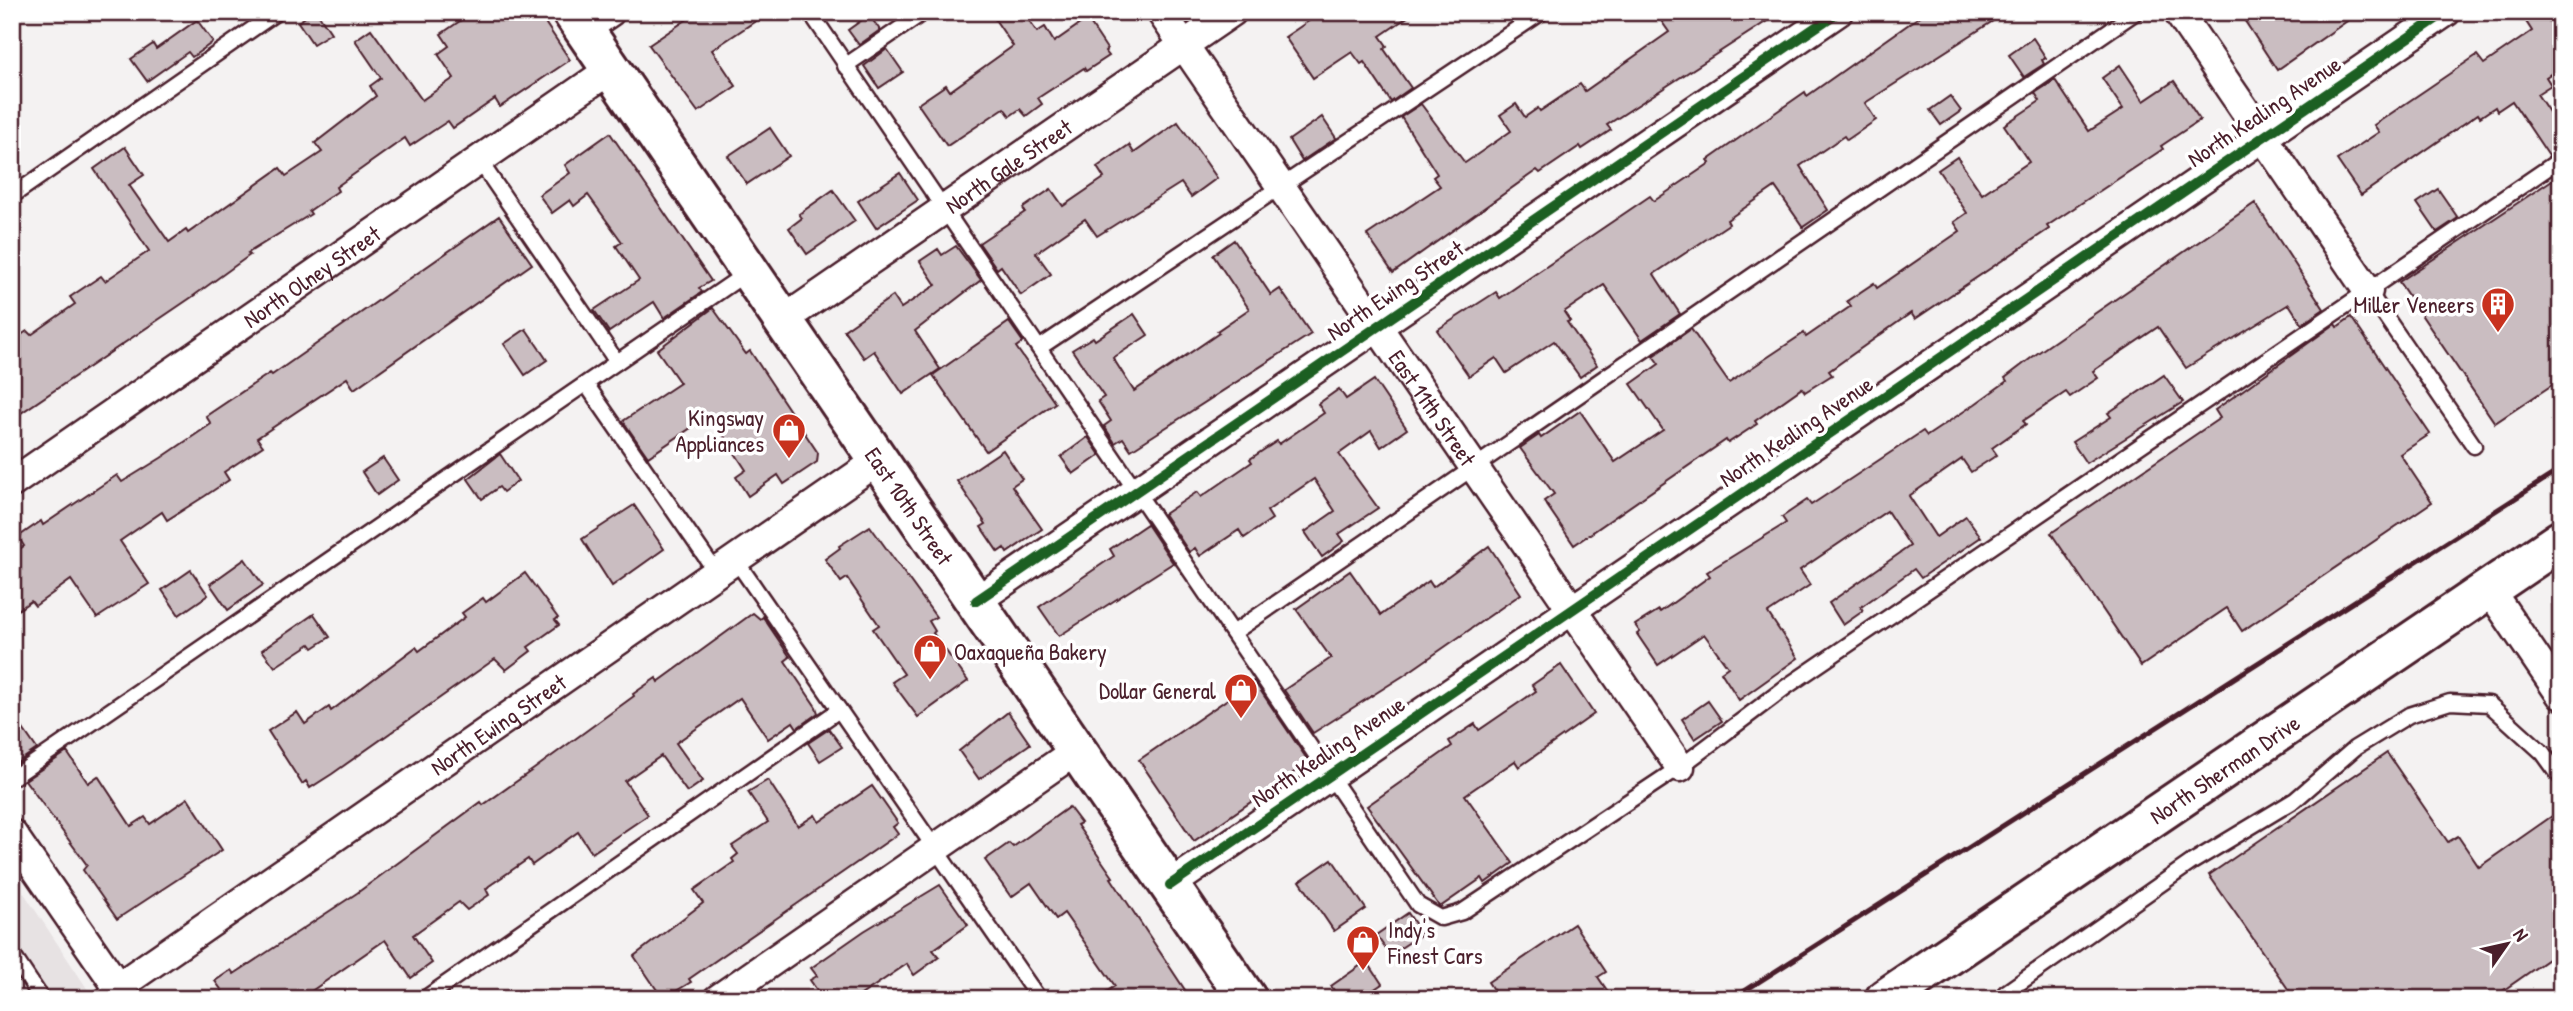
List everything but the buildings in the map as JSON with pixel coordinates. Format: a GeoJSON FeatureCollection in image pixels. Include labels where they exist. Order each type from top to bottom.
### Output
{"type":"FeatureCollection","features":[{"type":"Feature","properties":{"kind":"main road","name":"East 10th Street"},"geometry":{"type":"LineString","coordinates":[[589,18],[611,69],[1247,999]]}},
{"type":"Feature","properties":{"kind":"main road","name":"North Sherman Drive"},"geometry":{"type":"LineString","coordinates":[[1885,999],[2561,540]]}},
{"type":"Feature","properties":{"kind":"street","name":"East 11th Street"},"geometry":{"type":"LineString","coordinates":[[1161,12],[1680,767]]}},
{"type":"Feature","properties":{"kind":"street","name":"North Gale Street"},"geometry":{"type":"LineString","coordinates":[[783,320],[1232,12]]}},
{"type":"Feature","properties":{"kind":"street","name":"North Ewing Street"},"geometry":{"type":"LineString","coordinates":[[976,601],[1838,12]]}},
{"type":"Feature","properties":{"kind":"street"},"geometry":{"type":"LineString","coordinates":[[2178,12],[2368,290]]}},
{"type":"Feature","properties":{"kind":"street","name":"North Kealing Avenue"},"geometry":{"type":"LineString","coordinates":[[1170,885],[2446,12]]}},
{"type":"Feature","properties":{"kind":"street","name":"North Olney Street"},"geometry":{"type":"LineString","coordinates":[[12,482],[611,69]]}},
{"type":"Feature","properties":{"kind":"street","name":"North Ewing Street"},"geometry":{"type":"LineString","coordinates":[[114,995],[879,460]]}},
{"type":"Feature","properties":{"kind":"street"},"geometry":{"type":"LineString","coordinates":[[2489,589],[2561,695]]}},
{"type":"Feature","properties":{"kind":"street"},"geometry":{"type":"LineString","coordinates":[[718,999],[1077,750]]}},
{"type":"Feature","properties":{"kind":"street"},"geometry":{"type":"LineString","coordinates":[[12,834],[114,995]]}},
{"type":"Feature","properties":{"kind":"lane"},"geometry":{"type":"LineString","coordinates":[[12,196],[277,12]]}},
{"type":"Feature","properties":{"kind":"lane"},"geometry":{"type":"LineString","coordinates":[[810,12],[1418,905],[1441,918],[1462,912],[1680,767],[1786,687],[2561,159]]}},
{"type":"Feature","properties":{"kind":"lane"},"geometry":{"type":"LineString","coordinates":[[845,66],[925,12]]}},
{"type":"Feature","properties":{"kind":"lane"},"geometry":{"type":"LineString","coordinates":[[1039,348],[1542,12]]}},
{"type":"Feature","properties":{"kind":"lane"},"geometry":{"type":"LineString","coordinates":[[1233,634],[2136,12]]}},
{"type":"Feature","properties":{"kind":"lane"},"geometry":{"type":"LineString","coordinates":[[479,160],[617,362]]}},
{"type":"Feature","properties":{"kind":"lane"},"geometry":{"type":"LineString","coordinates":[[12,778],[749,271]]}},
{"type":"Feature","properties":{"kind":"lane"},"geometry":{"type":"LineString","coordinates":[[2368,290],[2474,446]]}},
{"type":"Feature","properties":{"kind":"lane"},"geometry":{"type":"LineString","coordinates":[[586,384],[839,710],[1039,999]]}},
{"type":"Feature","properties":{"kind":"lane"},"geometry":{"type":"LineString","coordinates":[[2005,993],[2192,862],[2295,800],[2355,748],[2409,715],[2450,702],[2489,704],[2543,753],[2561,778]]}},
{"type":"Feature","properties":{"kind":"lane"},"geometry":{"type":"LineString","coordinates":[[424,999],[839,710]]}},
{"type":"Feature","properties":{"kind":"lane"},"geometry":{"type":"LineString","coordinates":[[12,954],[42,999]]}},
{"type":"Feature","properties":{"kind":"shaded area"},"geometry":{"type":"Polygon","coordinates":[[[12,875],[94,999],[12,999],[12,875]]]}},
{"type":"Feature","properties":{"kind":"railway"},"geometry":{"type":"LineString","coordinates":[[1732,999],[2561,469]]}},
{"type":"Feature","properties":{"kind":"cycle path"},"geometry":{"type":"LineString","coordinates":[[976,601],[1838,12]]}},
{"type":"Feature","properties":{"kind":"cycle path"},"geometry":{"type":"LineString","coordinates":[[1170,885],[2446,12]]}},
{"type":"Feature","properties":{"kind":"place","name":"Miller Veneers"},"geometry":{"type":"Point","coordinates":[2498,334]}},
{"type":"Feature","properties":{"kind":"place","name":"Kingsway Appliances"},"geometry":{"type":"Point","coordinates":[789,460]}},
{"type":"Feature","properties":{"kind":"place","name":"Oaxaqueña Bakery"},"geometry":{"type":"Point","coordinates":[930,681]}},
{"type":"Feature","properties":{"kind":"place","name":"Dollar General"},"geometry":{"type":"Point","coordinates":[1241,720]}},
{"type":"Feature","properties":{"kind":"place","name":"Indy's Finest Cars"},"geometry":{"type":"Point","coordinates":[1363,972]}}]}
